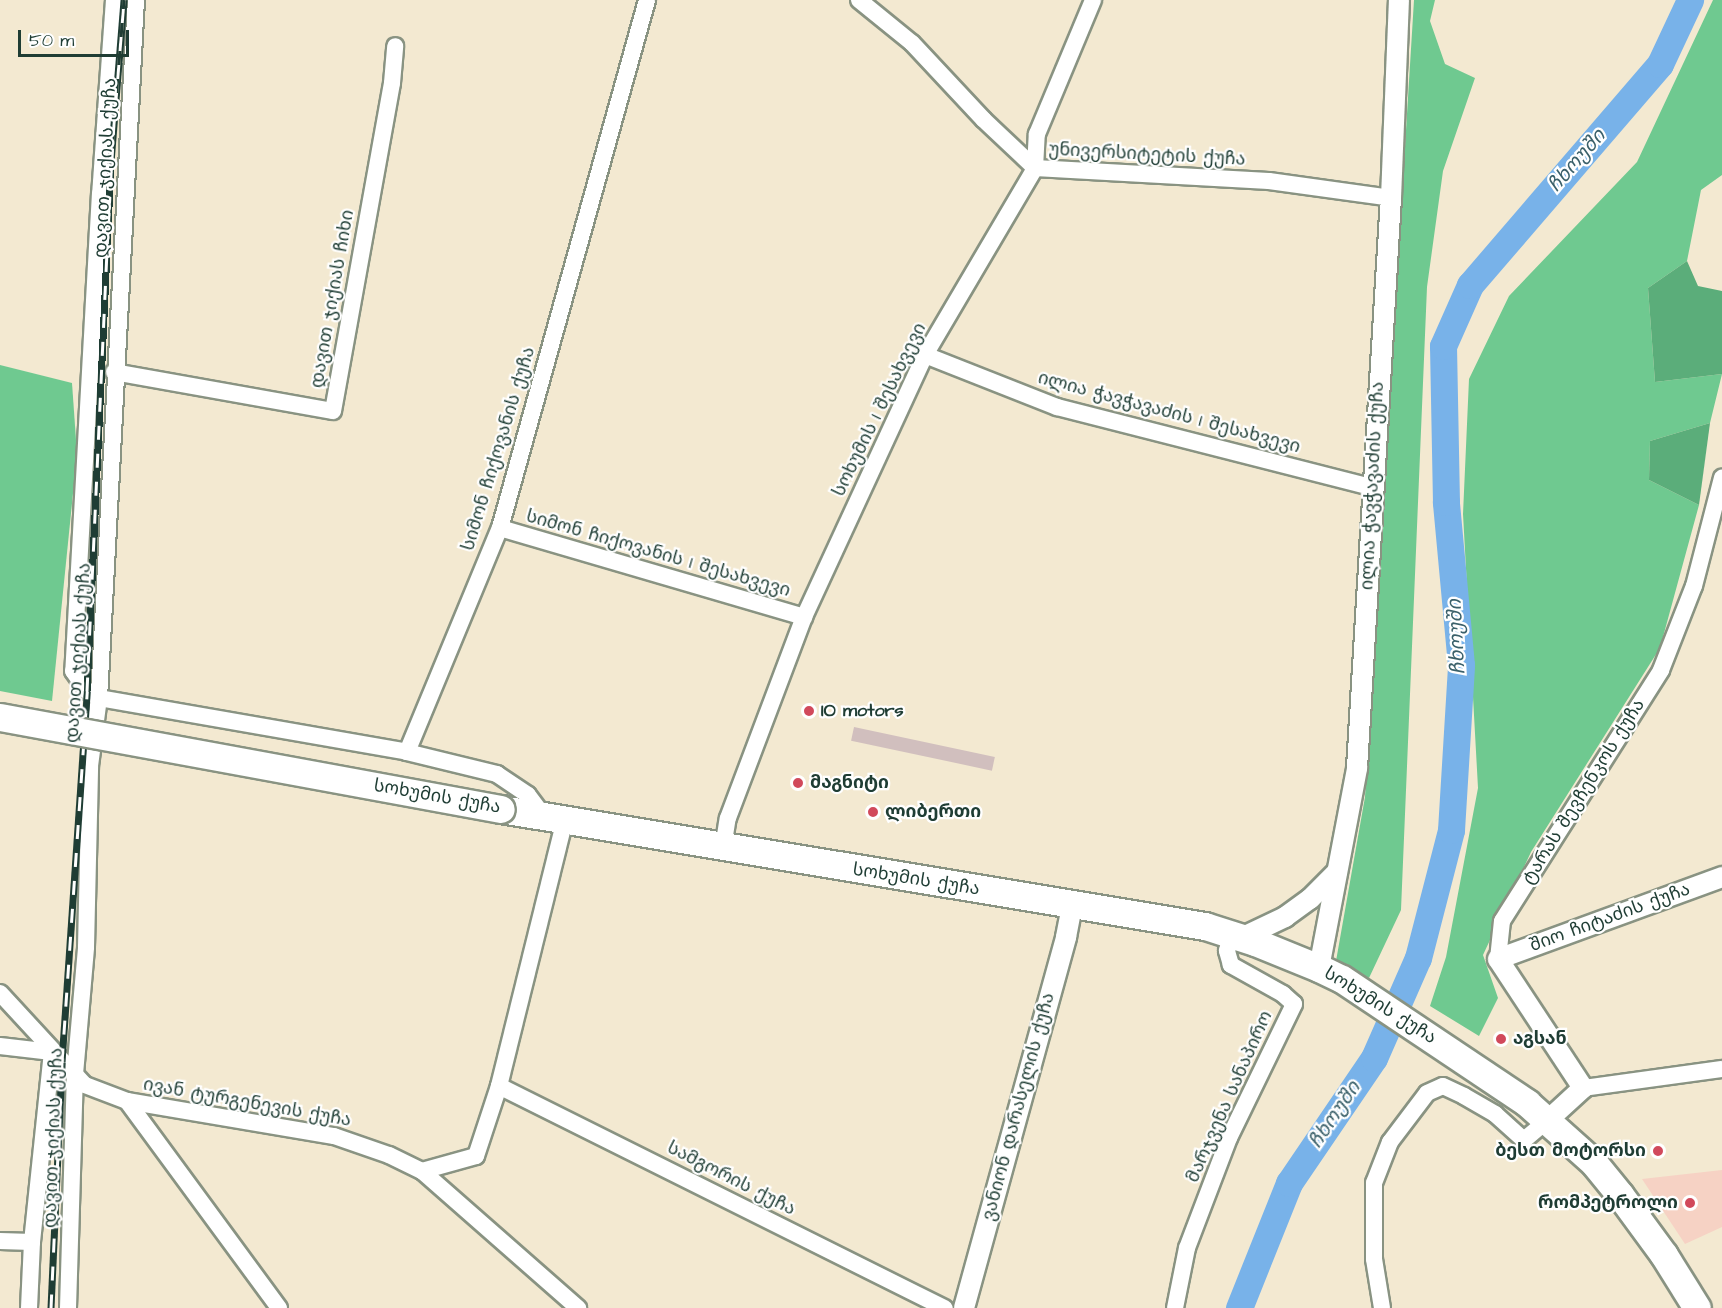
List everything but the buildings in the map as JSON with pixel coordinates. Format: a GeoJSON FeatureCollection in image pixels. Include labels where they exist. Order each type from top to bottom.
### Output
{"type":"FeatureCollection","features":[{"type":"Feature","properties":{"kind":"highway","name":"სოხუმის ქუჩა"},"geometry":{"type":"LineString","coordinates":[[0,717],[723,848],[1205,926],[1236,936],[1331,973],[1537,1112],[1594,1163],[1664,1254],[1697,1308]]}},
{"type":"Feature","properties":{"kind":"street","name":"დავით ჯიქიას ქუჩა"},"geometry":{"type":"LineString","coordinates":[[99,698],[87,691],[73,670],[100,193],[114,0]]}},
{"type":"Feature","properties":{"kind":"street","name":"დავით ჯიქიას ქუჩა"},"geometry":{"type":"LineString","coordinates":[[68,1308],[75,1074],[86,947],[90,766],[99,698],[114,372],[136,0]]}},
{"type":"Feature","properties":{"kind":"street","name":"სიმონ ჩიქოვანის ქუჩა"},"geometry":{"type":"LineString","coordinates":[[407,752],[500,528],[647,0]]}},
{"type":"Feature","properties":{"kind":"street","name":"უნივერსიტეტის ქუჩა"},"geometry":{"type":"LineString","coordinates":[[859,0],[912,44],[984,120],[1035,168],[1269,181],[1391,198]]}},
{"type":"Feature","properties":{"kind":"street","name":"სოხუმის I შესახვევი"},"geometry":{"type":"LineString","coordinates":[[723,848],[728,818],[804,617],[925,355],[1035,168],[1036,134],[1093,0]]}},
{"type":"Feature","properties":{"kind":"street","name":"ილია ჭავჭავაძის ქუჩა"},"geometry":{"type":"LineString","coordinates":[[1331,973],[1337,872],[1357,768],[1391,198],[1399,0]]}},
{"type":"Feature","properties":{"kind":"street","name":"დავით ჯიქიას ჩიხი"},"geometry":{"type":"LineString","coordinates":[[114,372],[333,411],[392,83],[395,46]]}},
{"type":"Feature","properties":{"kind":"street","name":"ილია ჭავჭავაძის I შესახვევი"},"geometry":{"type":"LineString","coordinates":[[925,355],[1057,407],[1372,487]]}},
{"type":"Feature","properties":{"kind":"street","name":"ტარას შევჩენკოს ქუჩა"},"geometry":{"type":"LineString","coordinates":[[1498,959],[1502,921],[1661,670],[1694,586],[1722,477]]}},
{"type":"Feature","properties":{"kind":"street","name":"სიმონ ჩიქოვანის I შესახვევი"},"geometry":{"type":"LineString","coordinates":[[500,528],[804,617]]}},
{"type":"Feature","properties":{"kind":"street"},"geometry":{"type":"LineString","coordinates":[[99,698],[407,752],[497,774],[528,795],[554,817],[499,1086],[476,1156],[422,1172]]}},
{"type":"Feature","properties":{"kind":"street"},"geometry":{"type":"LineString","coordinates":[[1236,936],[1285,917],[1310,899],[1337,872]]}},
{"type":"Feature","properties":{"kind":"street","name":"შიო ჩიტაძის ქუჩა"},"geometry":{"type":"LineString","coordinates":[[1498,959],[1722,877]]}},
{"type":"Feature","properties":{"kind":"street","name":"ვანიონ დარასელის ქუჩა"},"geometry":{"type":"LineString","coordinates":[[964,1308],[1066,937],[1072,906]]}},
{"type":"Feature","properties":{"kind":"street","name":"მარჯვენა სანაპირო"},"geometry":{"type":"LineString","coordinates":[[1175,1308],[1187,1248],[1229,1138],[1294,1004],[1283,994],[1231,965],[1227,951],[1236,936]]}},
{"type":"Feature","properties":{"kind":"street"},"geometry":{"type":"LineString","coordinates":[[1498,959],[1583,1088]]}},
{"type":"Feature","properties":{"kind":"street","name":"ივან ტურგენევის ქუჩა"},"geometry":{"type":"LineString","coordinates":[[0,993],[52,1052],[85,1084],[127,1101],[334,1136],[388,1155],[422,1172],[578,1308]]}},
{"type":"Feature","properties":{"kind":"street"},"geometry":{"type":"LineString","coordinates":[[0,1046],[52,1052]]}},
{"type":"Feature","properties":{"kind":"street","name":"დავით ჯიქიას ქუჩა"},"geometry":{"type":"LineString","coordinates":[[29,1308],[32,1242],[52,1052]]}},
{"type":"Feature","properties":{"kind":"street"},"geometry":{"type":"LineString","coordinates":[[1382,1308],[1374,1259],[1374,1184],[1390,1142],[1427,1093],[1443,1086],[1464,1096],[1495,1114],[1524,1140],[1537,1112],[1583,1088],[1722,1069]]}},
{"type":"Feature","properties":{"kind":"street","name":"სამგორის ქუჩა"},"geometry":{"type":"LineString","coordinates":[[499,1086],[945,1308]]}},
{"type":"Feature","properties":{"kind":"street"},"geometry":{"type":"LineString","coordinates":[[127,1101],[279,1308]]}},
{"type":"Feature","properties":{"kind":"street"},"geometry":{"type":"LineString","coordinates":[[0,1241],[32,1242]]}},
{"type":"Feature","properties":{"kind":"shaded area"},"geometry":{"type":"Polygon","coordinates":[[[854,727],[995,757],[992,771],[851,741],[854,727]]]}},
{"type":"Feature","properties":{"kind":"shaded area","name":"რომპეტროლი"},"geometry":{"type":"Polygon","coordinates":[[[1722,1170],[1722,1227],[1685,1244],[1642,1179],[1722,1170]]]}},
{"type":"Feature","properties":{"kind":"green space"},"geometry":{"type":"Polygon","coordinates":[[[1414,0],[1435,0],[1430,21],[1445,64],[1475,78],[1443,171],[1427,287],[1401,910],[1369,978],[1336,961],[1365,797],[1414,0]]]}},
{"type":"Feature","properties":{"kind":"green space"},"geometry":{"type":"Polygon","coordinates":[[[1713,0],[1722,0],[1722,175],[1701,190],[1687,261],[1648,288],[1655,382],[1722,374],[1710,423],[1650,441],[1649,480],[1699,505],[1660,648],[1531,852],[1483,955],[1498,998],[1479,1036],[1430,1006],[1446,957],[1478,788],[1463,514],[1469,379],[1509,296],[1637,162],[1713,0]]]}},
{"type":"Feature","properties":{"kind":"green space"},"geometry":{"type":"Polygon","coordinates":[[[1687,261],[1698,286],[1722,291],[1722,374],[1655,382],[1648,288],[1687,261]]]}},
{"type":"Feature","properties":{"kind":"green space"},"geometry":{"type":"Polygon","coordinates":[[[0,365],[72,383],[77,454],[52,701],[0,691],[0,365]]]}},
{"type":"Feature","properties":{"kind":"green space"},"geometry":{"type":"Polygon","coordinates":[[[1710,423],[1699,505],[1649,480],[1650,441],[1710,423]]]}},
{"type":"Feature","properties":{"kind":"waterway","name":"ჩხოუში"},"geometry":{"type":"LineString","coordinates":[[1239,1308],[1289,1183],[1374,1058],[1418,958],[1451,830],[1461,665],[1446,502],[1443,346],[1470,285],[1660,64],[1690,0]]}},
{"type":"Feature","properties":{"kind":"railway"},"geometry":{"type":"LineString","coordinates":[[51,1308],[62,1062],[87,691],[111,162],[124,0]]}},
{"type":"Feature","properties":{"kind":"place","name":"IO motors"},"geometry":{"type":"Point","coordinates":[809,711]}},
{"type":"Feature","properties":{"kind":"place","name":"მაგნიტი"},"geometry":{"type":"Point","coordinates":[798,783]}},
{"type":"Feature","properties":{"kind":"place","name":"ლიბერთი"},"geometry":{"type":"Point","coordinates":[873,812]}},
{"type":"Feature","properties":{"kind":"place","name":"აგსან"},"geometry":{"type":"Point","coordinates":[1501,1039]}},
{"type":"Feature","properties":{"kind":"place","name":"ბესთ მოტორსი"},"geometry":{"type":"Point","coordinates":[1658,1151]}},
{"type":"Feature","properties":{"kind":"place","name":"რომპეტროლი"},"geometry":{"type":"Point","coordinates":[1690,1203]}}]}
